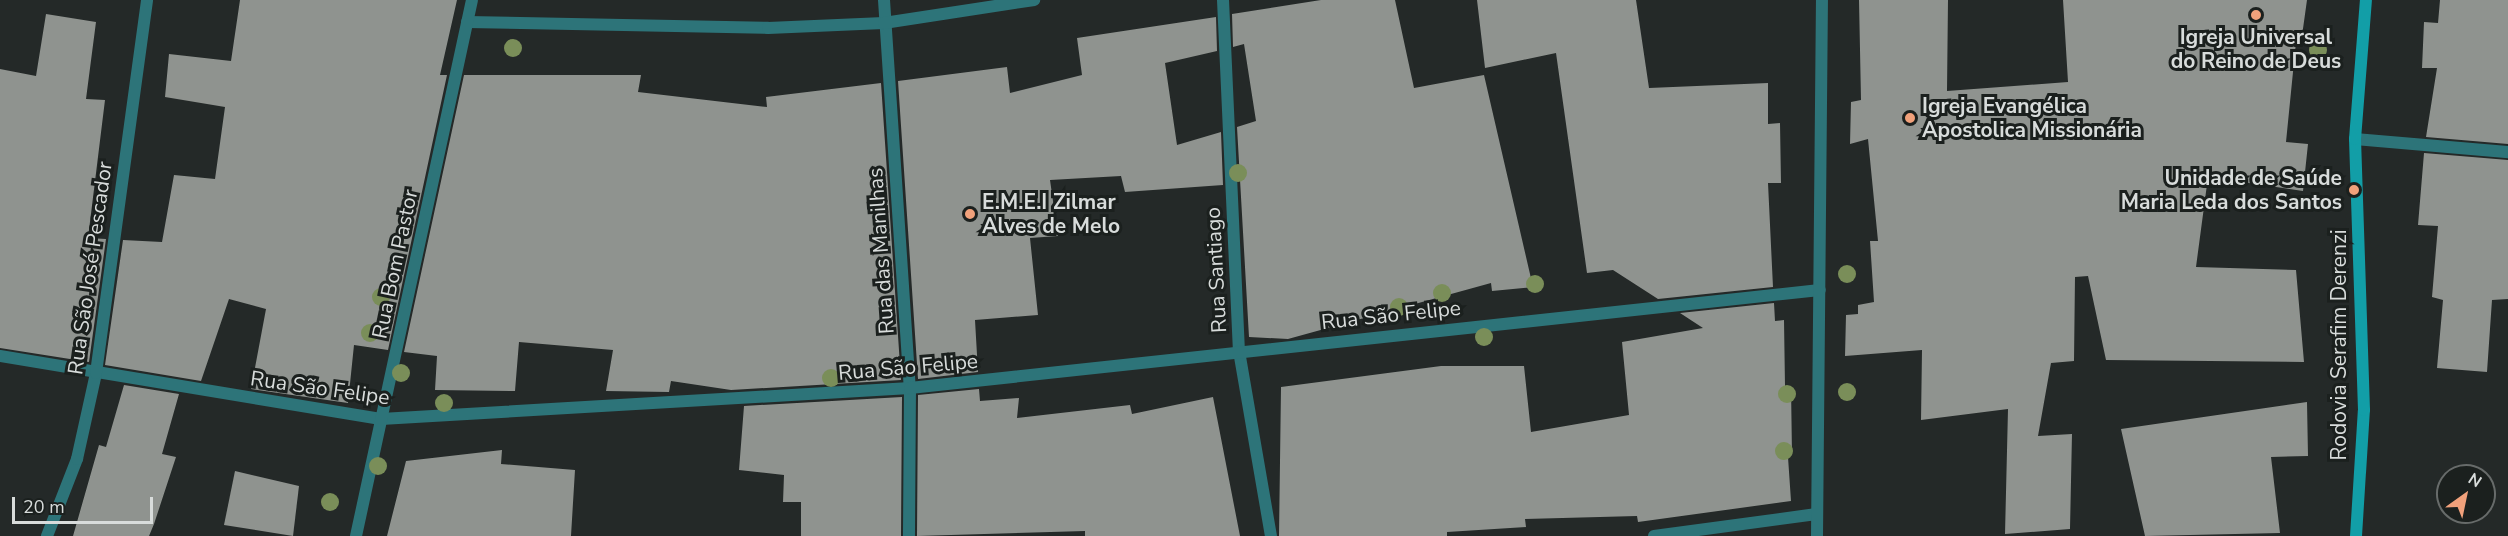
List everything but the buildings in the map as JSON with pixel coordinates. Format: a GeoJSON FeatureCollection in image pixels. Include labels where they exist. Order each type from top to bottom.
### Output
{"type":"FeatureCollection","features":[{"type":"Feature","properties":{"kind":"main road","name":"Rodovia Serafim Derenzi"},"geometry":{"type":"LineString","coordinates":[[2356,536],[2364,410],[2355,139],[2366,0]]}},
{"type":"Feature","properties":{"kind":"street","name":"Rua São José Pescador"},"geometry":{"type":"LineString","coordinates":[[47,536],[77,459],[96,373],[147,0]]}},
{"type":"Feature","properties":{"kind":"street","name":"Rua Bom Pastor"},"geometry":{"type":"LineString","coordinates":[[356,536],[472,0]]}},
{"type":"Feature","properties":{"kind":"street","name":"Rua das Manilhas"},"geometry":{"type":"LineString","coordinates":[[884,0],[910,387],[909,536]]}},
{"type":"Feature","properties":{"kind":"street"},"geometry":{"type":"LineString","coordinates":[[467,21],[768,28],[884,23],[1034,0]]}},
{"type":"Feature","properties":{"kind":"street","name":"Rua Santiago"},"geometry":{"type":"LineString","coordinates":[[1223,0],[1239,351],[1271,536]]}},
{"type":"Feature","properties":{"kind":"street"},"geometry":{"type":"LineString","coordinates":[[1817,536],[1822,0]]}},
{"type":"Feature","properties":{"kind":"street"},"geometry":{"type":"LineString","coordinates":[[2355,139],[2508,152]]}},
{"type":"Feature","properties":{"kind":"street","name":"Rua São Felipe"},"geometry":{"type":"LineString","coordinates":[[0,356],[381,419],[910,387],[1820,290]]}},
{"type":"Feature","properties":{"kind":"street"},"geometry":{"type":"LineString","coordinates":[[1654,536],[1817,514]]}},
{"type":"Feature","properties":{"kind":"place","name":"Igreja Universal do Reino de Deus"},"geometry":{"type":"Point","coordinates":[2256,15]}},
{"type":"Feature","properties":{"kind":"place","name":"Igreja Evangélica Apostolica Missionária"},"geometry":{"type":"Point","coordinates":[1910,118]}},
{"type":"Feature","properties":{"kind":"place","name":"Unidade de Saúde Maria Leda dos Santos"},"geometry":{"type":"Point","coordinates":[2354,190]}},
{"type":"Feature","properties":{"kind":"place","name":"E.M.E.I Zilmar Alves de Melo"},"geometry":{"type":"Point","coordinates":[970,214]}}]}
